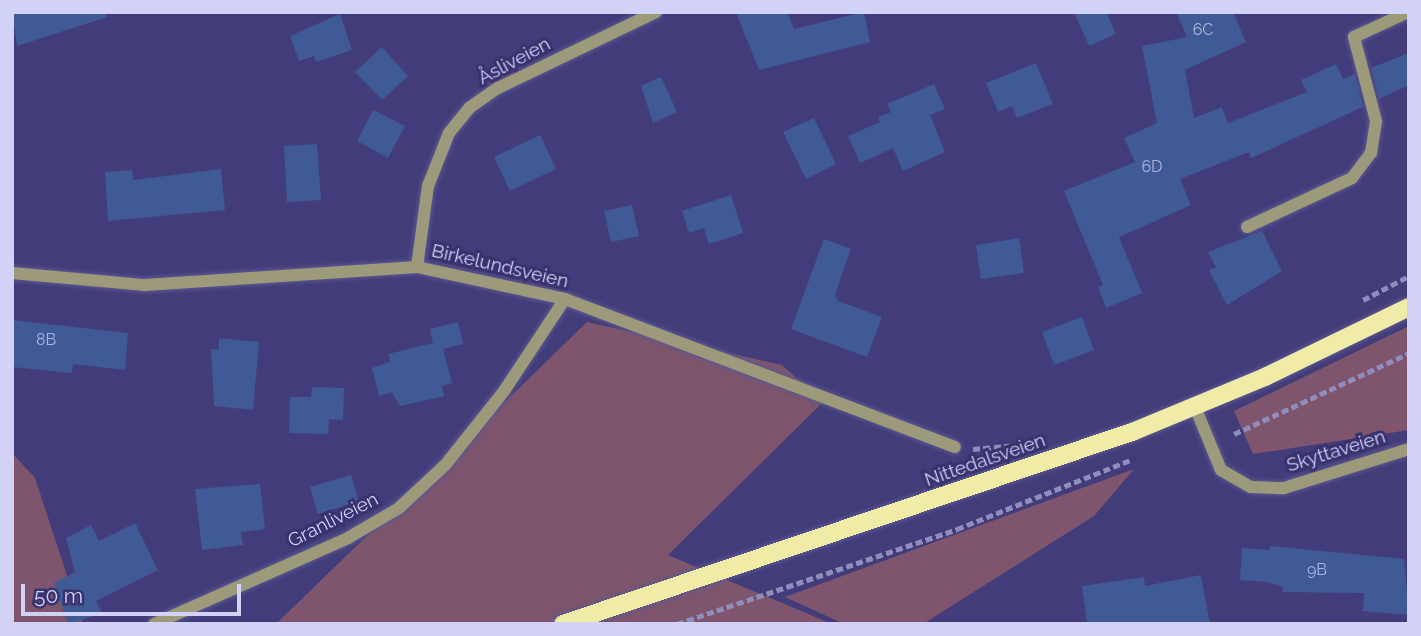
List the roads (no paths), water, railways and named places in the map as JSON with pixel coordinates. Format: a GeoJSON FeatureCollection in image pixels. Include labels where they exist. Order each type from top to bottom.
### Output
{"type":"FeatureCollection","features":[{"type":"Feature","properties":{"kind":"main road","name":"Nittedalsveien"},"geometry":{"type":"LineString","coordinates":[[563,624],[1195,407],[1409,307]]}},
{"type":"Feature","properties":{"kind":"street","name":"Åsliveien"},"geometry":{"type":"LineString","coordinates":[[417,267],[428,186],[449,133],[468,108],[498,88],[656,12]]}},
{"type":"Feature","properties":{"kind":"street"},"geometry":{"type":"LineString","coordinates":[[1247,228],[1352,178],[1371,153],[1377,121],[1354,37],[1408,12]]}},
{"type":"Feature","properties":{"kind":"street","name":"Birkelundsveien"},"geometry":{"type":"LineString","coordinates":[[12,273],[145,285],[417,267],[565,299],[955,447]]}},
{"type":"Feature","properties":{"kind":"street","name":"Granliveien"},"geometry":{"type":"LineString","coordinates":[[154,624],[348,538],[399,508],[446,464],[504,391],[565,299]]}},
{"type":"Feature","properties":{"kind":"street","name":"Skyttaveien"},"geometry":{"type":"LineString","coordinates":[[1195,407],[1221,470],[1251,487],[1284,488],[1409,449]]}}]}
